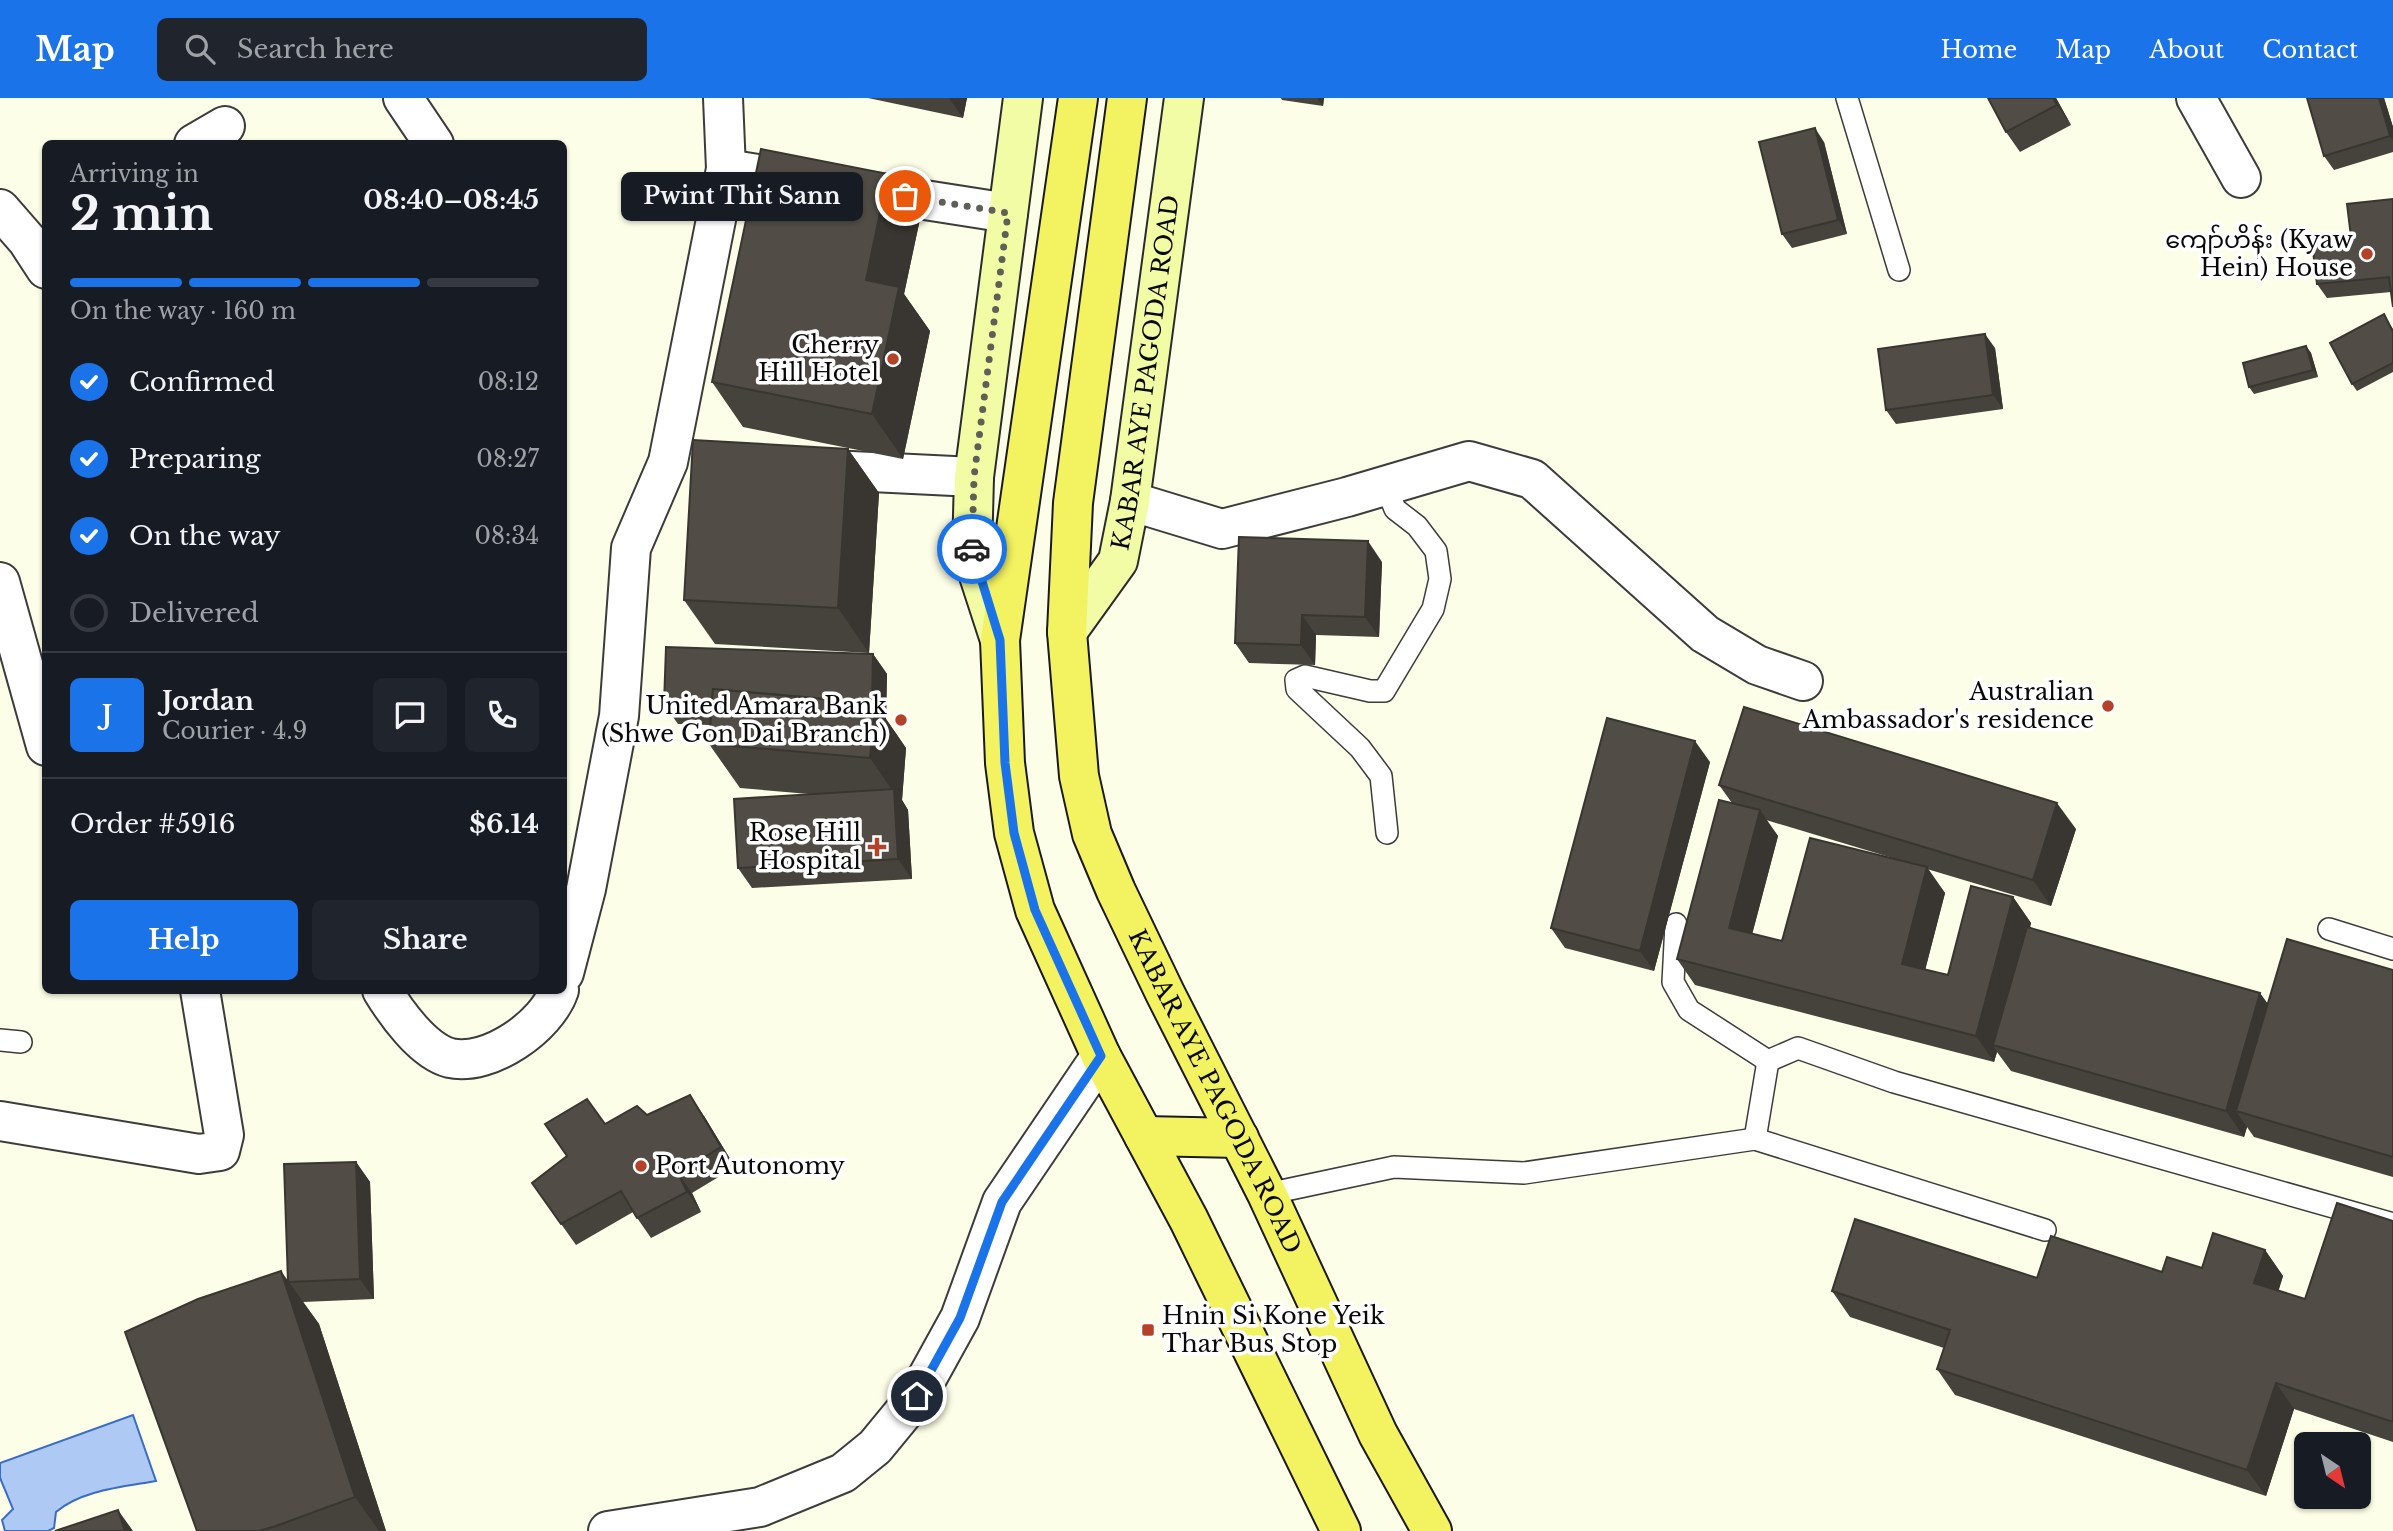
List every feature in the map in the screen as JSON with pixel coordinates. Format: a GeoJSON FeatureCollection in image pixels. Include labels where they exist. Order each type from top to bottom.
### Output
{"type":"FeatureCollection","features":[{"type":"Feature","properties":{"kind":"main road"},"geometry":{"type":"LineString","coordinates":[[1000,640],[971,554],[974,477],[1023,98]]}},
{"type":"Feature","properties":{"kind":"main road"},"geometry":{"type":"LineString","coordinates":[[1078,98],[1000,640],[1005,763],[1014,833],[1035,910],[1101,1056],[1189,1220],[1331,1524]]}},
{"type":"Feature","properties":{"kind":"main road","name":"KABAR AYE PAGODA ROAD"},"geometry":{"type":"LineString","coordinates":[[1127,98],[1073,503],[1067,632],[1079,776],[1092,834],[1165,993],[1267,1194],[1378,1434],[1432,1531]]}},
{"type":"Feature","properties":{"kind":"main road","name":"KABAR AYE PAGODA ROAD"},"geometry":{"type":"LineString","coordinates":[[1067,632],[1118,561],[1130,501],[1184,98]]}},
{"type":"Feature","properties":{"kind":"main road"},"geometry":{"type":"LineString","coordinates":[[1144,1136],[1239,1138]]}},
{"type":"Feature","properties":{"kind":"street"},"geometry":{"type":"LineString","coordinates":[[403,98],[431,140]]}},
{"type":"Feature","properties":{"kind":"street"},"geometry":{"type":"LineString","coordinates":[[567,962],[586,889],[620,716],[631,548],[668,462],[726,169],[723,98]]}},
{"type":"Feature","properties":{"kind":"street"},"geometry":{"type":"LineString","coordinates":[[2196,98],[2241,177]]}},
{"type":"Feature","properties":{"kind":"street"},"geometry":{"type":"LineString","coordinates":[[726,169],[1008,213]]}},
{"type":"Feature","properties":{"kind":"street"},"geometry":{"type":"LineString","coordinates":[[0,209],[39,246]]}},
{"type":"Feature","properties":{"kind":"street"},"geometry":{"type":"LineString","coordinates":[[1130,501],[1222,528],[1386,486],[1469,461],[1532,479],[1705,634],[1757,665],[1803,681]]}},
{"type":"Feature","properties":{"kind":"street"},"geometry":{"type":"LineString","coordinates":[[668,462],[709,464]]}},
{"type":"Feature","properties":{"kind":"street"},"geometry":{"type":"LineString","coordinates":[[779,467],[974,477]]}},
{"type":"Feature","properties":{"kind":"street"},"geometry":{"type":"LineString","coordinates":[[0,582],[42,732]]}},
{"type":"Feature","properties":{"kind":"street"},"geometry":{"type":"LineString","coordinates":[[0,1121],[198,1154],[220,1151],[224,1135],[201,994]]}},
{"type":"Feature","properties":{"kind":"street"},"geometry":{"type":"LineString","coordinates":[[385,994],[421,1041],[450,1058],[481,1057],[516,1041],[539,1022],[556,994]]}},
{"type":"Feature","properties":{"kind":"street"},"geometry":{"type":"LineString","coordinates":[[608,1531],[760,1507],[843,1473],[875,1447],[917,1396],[960,1318],[1002,1202],[1101,1056]]}},
{"type":"Feature","properties":{"kind":"lane"},"geometry":{"type":"LineString","coordinates":[[1847,98],[1899,270]]}},
{"type":"Feature","properties":{"kind":"lane"},"geometry":{"type":"LineString","coordinates":[[1386,486],[1395,509],[1417,526],[1436,551],[1440,579],[1433,609],[1384,691],[1370,691],[1305,676],[1296,680],[1297,689],[1360,748],[1381,776],[1387,833]]}},
{"type":"Feature","properties":{"kind":"lane"},"geometry":{"type":"LineString","coordinates":[[1676,923],[1673,982],[1689,1010],[1768,1061]]}},
{"type":"Feature","properties":{"kind":"lane"},"geometry":{"type":"LineString","coordinates":[[2329,929],[2393,949]]}},
{"type":"Feature","properties":{"kind":"lane"},"geometry":{"type":"LineString","coordinates":[[1768,1061],[1798,1048],[1894,1082],[2393,1224]]}},
{"type":"Feature","properties":{"kind":"lane"},"geometry":{"type":"LineString","coordinates":[[1755,1139],[1768,1061]]}},
{"type":"Feature","properties":{"kind":"lane"},"geometry":{"type":"LineString","coordinates":[[1267,1194],[1394,1167],[1524,1173],[1755,1139],[2045,1230]]}},
{"type":"Feature","properties":{"kind":"water"},"geometry":{"type":"Polygon","coordinates":[[[133,1415],[156,1481],[103,1490],[78,1499],[56,1512],[54,1528],[48,1531],[5,1531],[2,1520],[13,1509],[0,1478],[0,1463],[133,1415]]]}},
{"type":"Feature","properties":{"kind":"building"},"geometry":{"type":"Polygon","coordinates":[[[1988,98],[2053,98],[2057,105],[2006,132],[1988,98]]]}},
{"type":"Feature","properties":{"kind":"building"},"geometry":{"type":"Polygon","coordinates":[[[2307,98],[2379,98],[2390,136],[2324,156],[2307,98]]]}},
{"type":"Feature","properties":{"kind":"building"},"geometry":{"type":"Polygon","coordinates":[[[1815,128],[1838,220],[1782,234],[1759,142],[1815,128]]]}},
{"type":"Feature","properties":{"kind":"building"},"geometry":{"type":"Polygon","coordinates":[[[761,149],[888,174],[866,280],[899,287],[872,414],[712,382],[761,149]]]}},
{"type":"Feature","properties":{"kind":"building","name":"ကျော်ဟိန်း (Kyaw Hein) House"},"geometry":{"type":"Polygon","coordinates":[[[2393,199],[2393,307],[2389,277],[2317,284],[2312,243],[2351,237],[2347,204],[2393,199]]]}},
{"type":"Feature","properties":{"kind":"building"},"geometry":{"type":"Polygon","coordinates":[[[2384,314],[2393,332],[2393,363],[2352,384],[2330,343],[2384,314]]]}},
{"type":"Feature","properties":{"kind":"building"},"geometry":{"type":"Polygon","coordinates":[[[1985,334],[1993,395],[1886,410],[1878,349],[1985,334]]]}},
{"type":"Feature","properties":{"kind":"building"},"geometry":{"type":"Polygon","coordinates":[[[2306,346],[2313,370],[2249,387],[2243,363],[2306,346]]]}},
{"type":"Feature","properties":{"kind":"building"},"geometry":{"type":"Polygon","coordinates":[[[693,440],[848,449],[838,608],[684,600],[693,440]]]}},
{"type":"Feature","properties":{"kind":"building"},"geometry":{"type":"Polygon","coordinates":[[[1239,537],[1368,541],[1365,617],[1302,615],[1301,645],[1235,643],[1239,537]]]}},
{"type":"Feature","properties":{"kind":"building"},"geometry":{"type":"Polygon","coordinates":[[[666,647],[873,654],[872,703],[713,689],[712,706],[664,704],[666,647]]]}},
{"type":"Feature","properties":{"kind":"building"},"geometry":{"type":"Polygon","coordinates":[[[713,689],[875,704],[870,758],[709,744],[713,689]]]}},
{"type":"Feature","properties":{"kind":"building"},"geometry":{"type":"Polygon","coordinates":[[[1744,707],[2057,803],[2033,880],[1719,785],[1744,707]]]}},
{"type":"Feature","properties":{"kind":"building"},"geometry":{"type":"Polygon","coordinates":[[[1607,718],[1695,741],[1640,951],[1551,928],[1607,718]]]}},
{"type":"Feature","properties":{"kind":"building"},"geometry":{"type":"Polygon","coordinates":[[[894,789],[898,859],[738,868],[734,799],[894,789]]]}},
{"type":"Feature","properties":{"kind":"building"},"geometry":{"type":"Polygon","coordinates":[[[1719,800],[1760,810],[1729,928],[1782,941],[1810,838],[1927,867],[1902,964],[1948,975],[1971,886],[2013,897],[1976,1036],[1677,959],[1719,800]]]}},
{"type":"Feature","properties":{"kind":"building"},"geometry":{"type":"Polygon","coordinates":[[[2027,927],[2260,993],[2226,1111],[1993,1045],[2027,927]]]}},
{"type":"Feature","properties":{"kind":"building"},"geometry":{"type":"Polygon","coordinates":[[[2287,939],[2393,970],[2393,1157],[2236,1111],[2287,939]]]}},
{"type":"Feature","properties":{"kind":"building"},"geometry":{"type":"Polygon","coordinates":[[[690,1095],[721,1147],[678,1173],[687,1192],[637,1218],[621,1191],[561,1224],[532,1183],[567,1156],[545,1124],[587,1099],[605,1124],[637,1106],[647,1115],[690,1095]]]}},
{"type":"Feature","properties":{"kind":"building"},"geometry":{"type":"Polygon","coordinates":[[[356,1162],[360,1279],[288,1282],[284,1164],[356,1162]]]}},
{"type":"Feature","properties":{"kind":"building"},"geometry":{"type":"Polygon","coordinates":[[[2337,1203],[2393,1221],[2393,1422],[2276,1383],[2247,1470],[1937,1369],[1950,1330],[1832,1291],[1855,1219],[2037,1278],[2051,1236],[2162,1272],[2167,1257],[2202,1268],[2213,1233],[2265,1250],[2254,1283],[2305,1299],[2337,1203]]]}},
{"type":"Feature","properties":{"kind":"building"},"geometry":{"type":"Polygon","coordinates":[[[281,1271],[355,1497],[259,1531],[197,1531],[125,1332],[198,1299],[281,1271]]]}},
{"type":"Feature","properties":{"kind":"building"},"geometry":{"type":"Polygon","coordinates":[[[118,1510],[125,1531],[55,1531],[118,1510]]]}},
{"type":"Feature","properties":{"kind":"way so far"},"geometry":{"type":"LineString","coordinates":[[905,196],[1008,213],[974,477],[972,549]]}},
{"type":"Feature","properties":{"kind":"place","name":"Pwint Thit Sann"},"geometry":{"type":"Point","coordinates":[905,196]}},
{"type":"Feature","properties":{"kind":"place","name":"ကျော်ဟိန်း (Kyaw Hein) House"},"geometry":{"type":"Point","coordinates":[2367,254]}},
{"type":"Feature","properties":{"kind":"place","name":"Cherry Hill Hotel"},"geometry":{"type":"Point","coordinates":[893,359]}},
{"type":"Feature","properties":{"kind":"place","name":"Australian Ambassador's residence"},"geometry":{"type":"Point","coordinates":[2108,706]}},
{"type":"Feature","properties":{"kind":"place","name":"United Amara Bank (Shwe Gon Dai Branch)"},"geometry":{"type":"Point","coordinates":[901,720]}},
{"type":"Feature","properties":{"kind":"place","name":"Rose Hill Hospital"},"geometry":{"type":"Point","coordinates":[877,847]}},
{"type":"Feature","properties":{"kind":"place","name":"Port Autonomy"},"geometry":{"type":"Point","coordinates":[641,1166]}},
{"type":"Feature","properties":{"kind":"place","name":"Hnin Si Kone Yeik Thar Bus Stop"},"geometry":{"type":"Point","coordinates":[1148,1330]}},
{"type":"Feature","properties":{"kind":"route"},"geometry":{"type":"LineString","coordinates":[[917,1396],[960,1318],[1002,1202],[1101,1056],[1035,910],[1014,833],[1005,763],[1000,640],[971,554],[972,549]]}}]}
